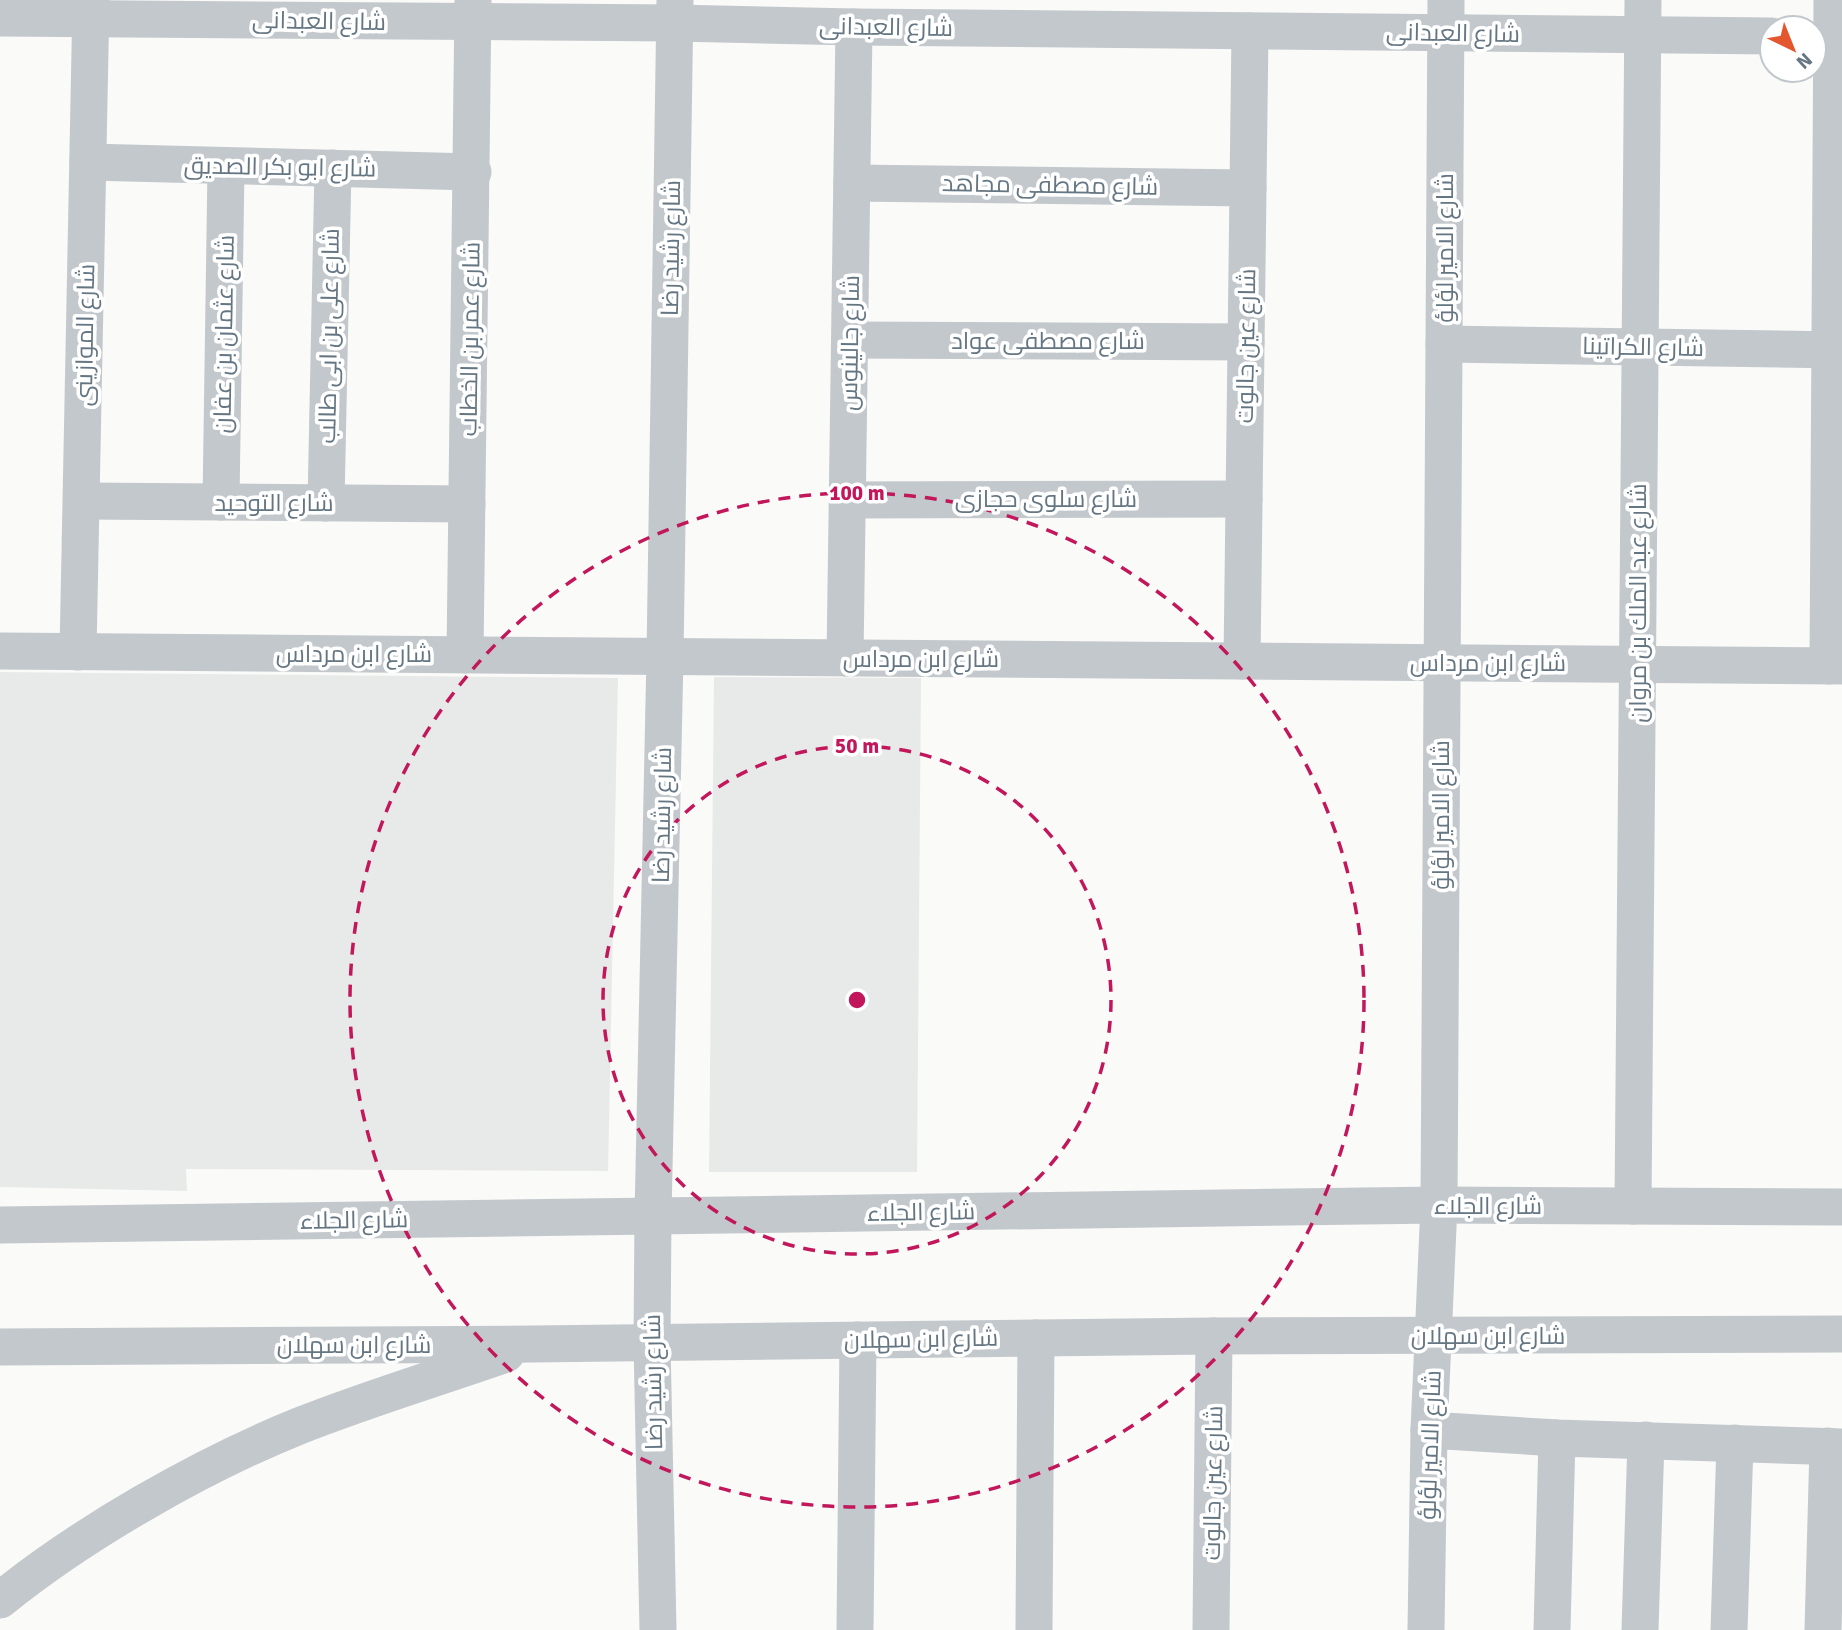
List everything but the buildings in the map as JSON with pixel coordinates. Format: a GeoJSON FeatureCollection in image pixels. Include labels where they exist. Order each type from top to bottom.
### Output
{"type":"FeatureCollection","features":[{"type":"Feature","properties":{"kind":"street"},"geometry":{"type":"LineString","coordinates":[[1832,0],[1829,36],[1836,350],[1835,666]]}},
{"type":"Feature","properties":{"kind":"street","name":"شارع العبدانى"},"geometry":{"type":"LineString","coordinates":[[0,18],[91,9],[675,11],[854,27],[1105,15],[1250,31],[1446,17],[1643,17],[1758,34]]}},
{"type":"Feature","properties":{"kind":"street","name":"شارع الموازينى"},"geometry":{"type":"LineString","coordinates":[[78,652],[91,9]]}},
{"type":"Feature","properties":{"kind":"street","name":"شارع عمر بن الخطاب"},"geometry":{"type":"LineString","coordinates":[[465,655],[473,11]]}},
{"type":"Feature","properties":{"kind":"street","name":"شارع رشيد رضا"},"geometry":{"type":"LineString","coordinates":[[658,1630],[652,1343],[653,1216],[675,11]]}},
{"type":"Feature","properties":{"kind":"street","name":"شارع الامير لؤلؤ"},"geometry":{"type":"LineString","coordinates":[[1426,1630],[1429,1430],[1439,1205],[1446,17]]}},
{"type":"Feature","properties":{"kind":"street","name":"شارع عبد الملك بن مروان"},"geometry":{"type":"LineString","coordinates":[[1633,1206],[1643,17]]}},
{"type":"Feature","properties":{"kind":"street","name":"شارع جالينوس"},"geometry":{"type":"LineString","coordinates":[[845,659],[854,27]]}},
{"type":"Feature","properties":{"kind":"street","name":"شارع عين جالوت"},"geometry":{"type":"LineString","coordinates":[[1242,661],[1250,31]]}},
{"type":"Feature","properties":{"kind":"street","name":"شارع ابو بكر الصديق"},"geometry":{"type":"LineString","coordinates":[[88,162],[473,172]]}},
{"type":"Feature","properties":{"kind":"street","name":"شارع عثمان بن عفان"},"geometry":{"type":"LineString","coordinates":[[221,502],[226,166]]}},
{"type":"Feature","properties":{"kind":"street","name":"شارع على بن ابى طالب"},"geometry":{"type":"LineString","coordinates":[[326,503],[333,168]]}},
{"type":"Feature","properties":{"kind":"street","name":"شارع مصطفى مجاهد"},"geometry":{"type":"LineString","coordinates":[[852,183],[1248,188]]}},
{"type":"Feature","properties":{"kind":"street","name":"شارع مصطفى عواد"},"geometry":{"type":"LineString","coordinates":[[850,341],[1246,342]]}},
{"type":"Feature","properties":{"kind":"street","name":"شارع الكراتينا"},"geometry":{"type":"LineString","coordinates":[[1444,344],[1836,350]]}},
{"type":"Feature","properties":{"kind":"street","name":"شارع سلوى حجازى"},"geometry":{"type":"LineString","coordinates":[[847,500],[1244,499]]}},
{"type":"Feature","properties":{"kind":"street","name":"شارع التوحيد"},"geometry":{"type":"LineString","coordinates":[[82,501],[467,504]]}},
{"type":"Feature","properties":{"kind":"street","name":"شارع ابن مرداس"},"geometry":{"type":"LineString","coordinates":[[0,651],[1835,666]]}},
{"type":"Feature","properties":{"kind":"street","name":"شارع الجلاء"},"geometry":{"type":"LineString","coordinates":[[0,1224],[1439,1205],[1842,1207]]}},
{"type":"Feature","properties":{"kind":"street","name":"شارع ابن سهلان"},"geometry":{"type":"LineString","coordinates":[[0,1347],[1214,1336],[1842,1334]]}},
{"type":"Feature","properties":{"kind":"street","name":"شارع عين جالوت"},"geometry":{"type":"LineString","coordinates":[[1211,1630],[1214,1336]]}},
{"type":"Feature","properties":{"kind":"street"},"geometry":{"type":"LineString","coordinates":[[1034,1630],[1036,1338]]}},
{"type":"Feature","properties":{"kind":"street"},"geometry":{"type":"LineString","coordinates":[[855,1630],[858,1340]]}},
{"type":"Feature","properties":{"kind":"street"},"geometry":{"type":"LineString","coordinates":[[0,1600],[74,1546],[146,1502],[220,1463],[296,1427],[375,1397],[533,1344]]}},
{"type":"Feature","properties":{"kind":"street"},"geometry":{"type":"LineString","coordinates":[[1429,1430],[1557,1438],[1835,1446],[1823,1630]]}},
{"type":"Feature","properties":{"kind":"street"},"geometry":{"type":"LineString","coordinates":[[1552,1630],[1557,1438]]}},
{"type":"Feature","properties":{"kind":"street"},"geometry":{"type":"LineString","coordinates":[[1640,1630],[1646,1440]]}},
{"type":"Feature","properties":{"kind":"street"},"geometry":{"type":"LineString","coordinates":[[1729,1630],[1735,1443]]}},
{"type":"Feature","properties":{"kind":"shaded area"},"geometry":{"type":"Polygon","coordinates":[[[0,672],[618,678],[608,1171],[186,1169],[187,1191],[0,1187],[0,672]]]}},
{"type":"Feature","properties":{"kind":"shaded area"},"geometry":{"type":"Polygon","coordinates":[[[714,677],[921,678],[917,1172],[709,1172],[714,677]]]}}]}
